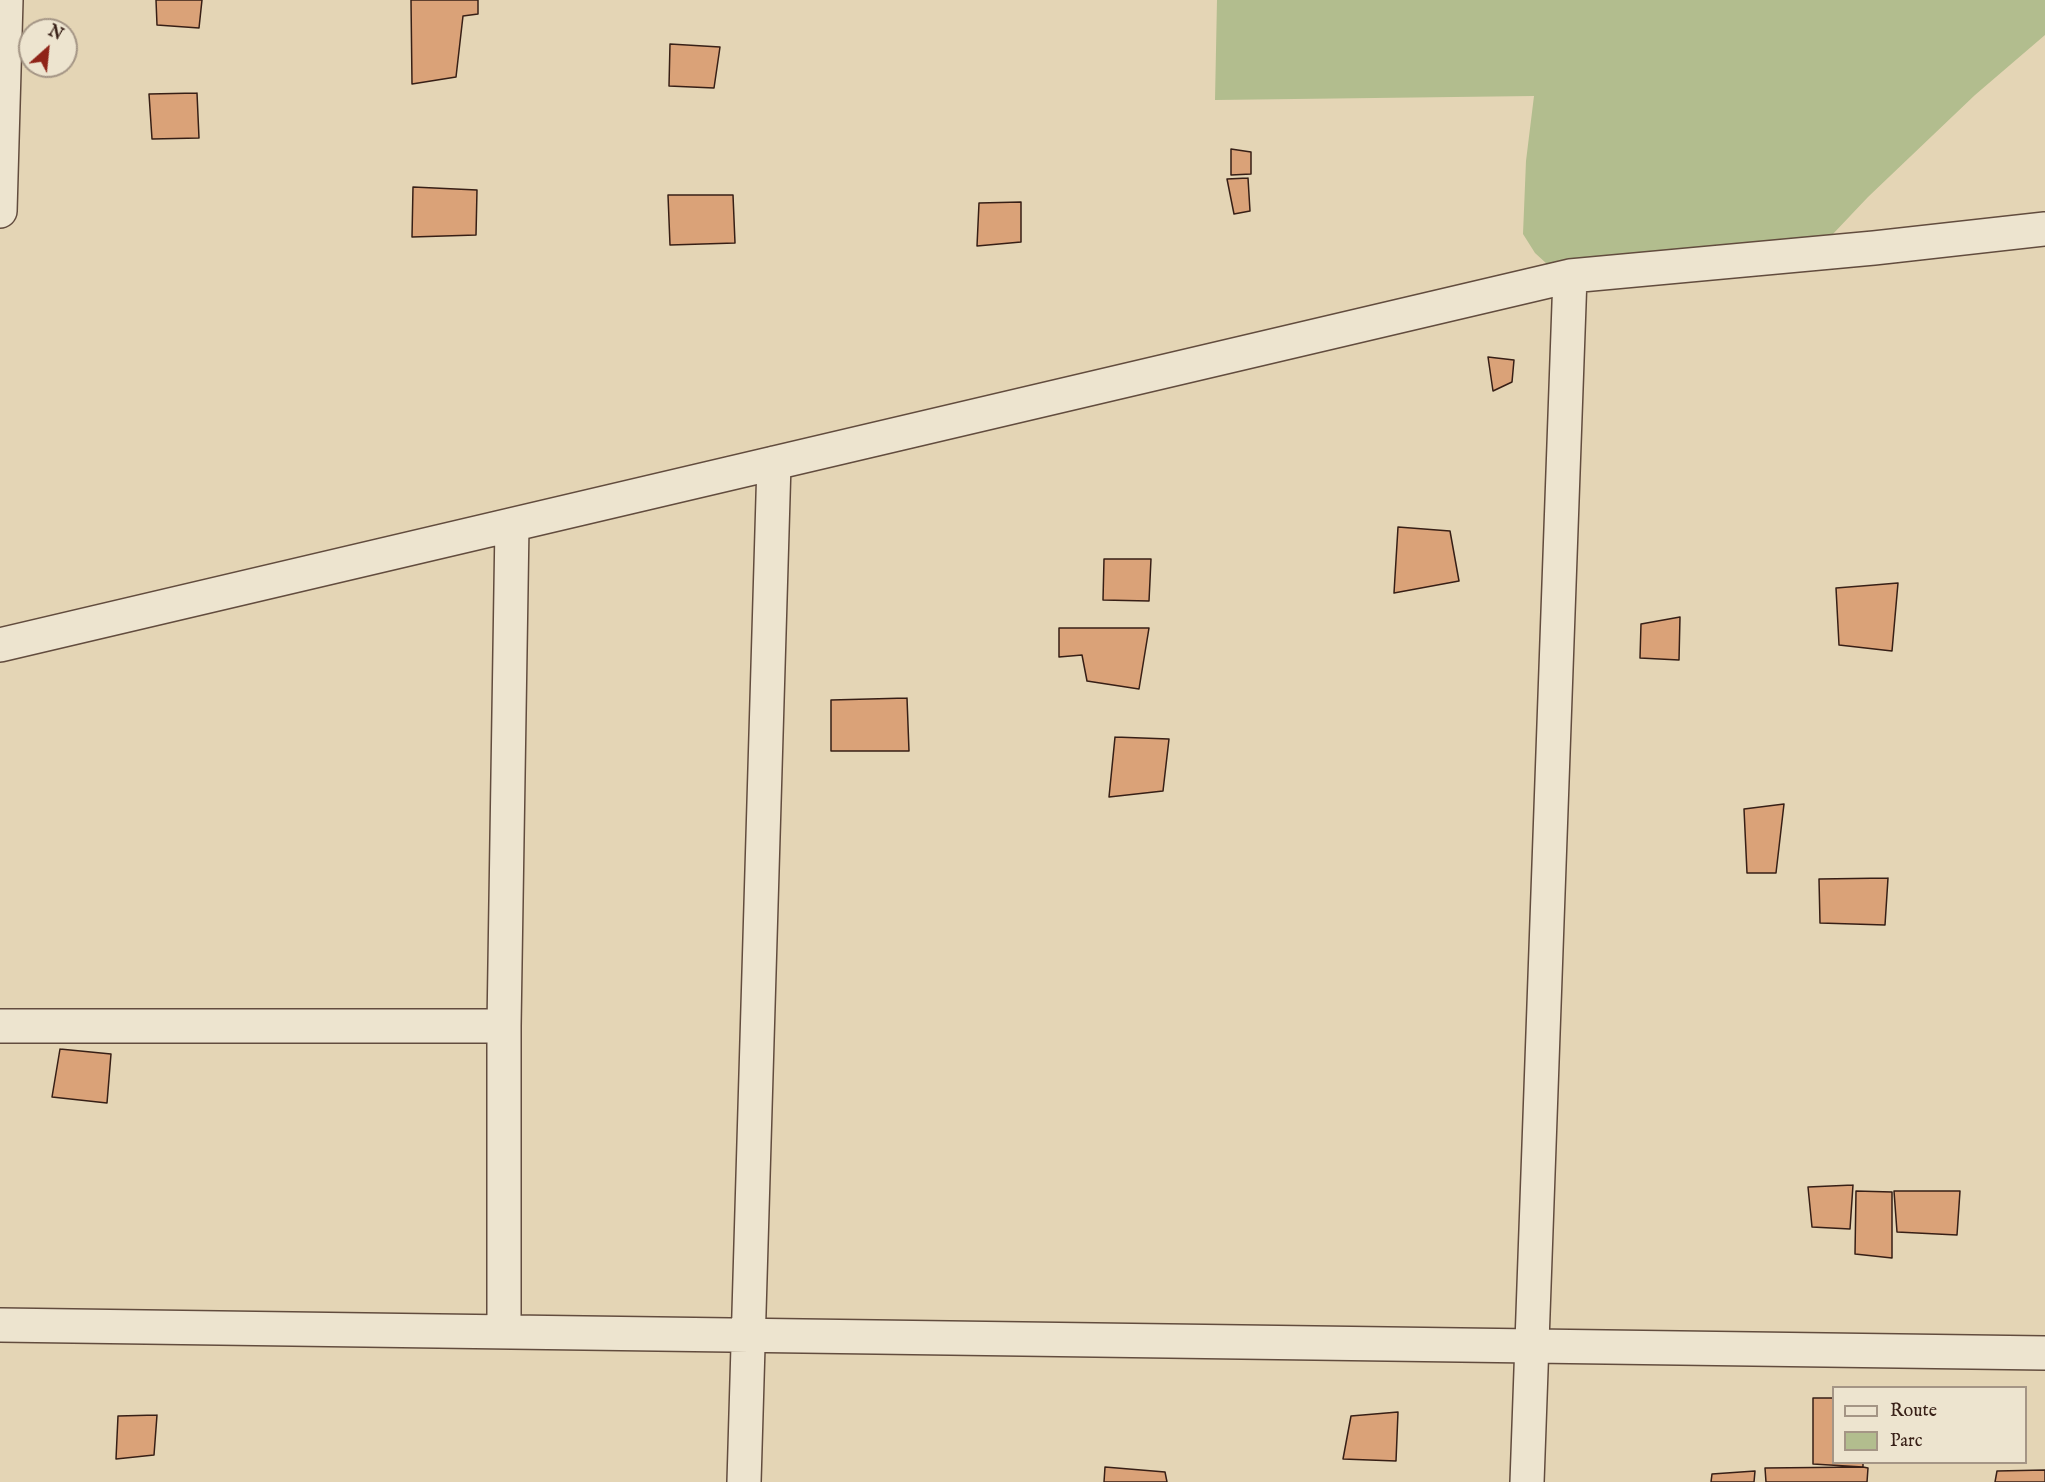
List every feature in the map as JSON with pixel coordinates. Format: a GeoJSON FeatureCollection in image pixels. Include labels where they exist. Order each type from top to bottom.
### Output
{"type":"FeatureCollection","features":[{"type":"Feature","properties":{"kind":"street"},"geometry":{"type":"LineString","coordinates":[[0,211],[6,0]]}},
{"type":"Feature","properties":{"kind":"street"},"geometry":{"type":"LineString","coordinates":[[0,645],[1570,276],[1874,248],[2045,229]]}},
{"type":"Feature","properties":{"kind":"street"},"geometry":{"type":"LineString","coordinates":[[1527,1482],[1570,276]]}},
{"type":"Feature","properties":{"kind":"street"},"geometry":{"type":"LineString","coordinates":[[744,1482],[774,463]]}},
{"type":"Feature","properties":{"kind":"street"},"geometry":{"type":"LineString","coordinates":[[504,1332],[504,1026],[512,525]]}},
{"type":"Feature","properties":{"kind":"street"},"geometry":{"type":"LineString","coordinates":[[0,1026],[504,1026]]}},
{"type":"Feature","properties":{"kind":"street"},"geometry":{"type":"LineString","coordinates":[[0,1325],[2045,1353]]}},
{"type":"Feature","properties":{"kind":"green space"},"geometry":{"type":"Polygon","coordinates":[[[1217,0],[2045,0],[2045,35],[1975,95],[1868,197],[1832,235],[1585,277],[1547,264],[1535,253],[1523,234],[1526,161],[1534,96],[1215,100],[1217,0]]]}},
{"type":"Feature","properties":{"kind":"building"},"geometry":{"type":"Polygon","coordinates":[[[156,0],[202,0],[199,28],[157,25],[156,0]]]}},
{"type":"Feature","properties":{"kind":"building"},"geometry":{"type":"Polygon","coordinates":[[[411,0],[478,0],[478,14],[463,16],[456,77],[412,84],[411,0]]]}},
{"type":"Feature","properties":{"kind":"building"},"geometry":{"type":"Polygon","coordinates":[[[670,44],[720,47],[714,88],[669,86],[670,44]]]}},
{"type":"Feature","properties":{"kind":"building"},"geometry":{"type":"Polygon","coordinates":[[[197,93],[199,138],[152,139],[149,94],[197,93]]]}},
{"type":"Feature","properties":{"kind":"building"},"geometry":{"type":"Polygon","coordinates":[[[1231,149],[1251,152],[1251,174],[1231,175],[1231,149]]]}},
{"type":"Feature","properties":{"kind":"building"},"geometry":{"type":"Polygon","coordinates":[[[1248,178],[1250,211],[1234,214],[1227,179],[1248,178]]]}},
{"type":"Feature","properties":{"kind":"building"},"geometry":{"type":"Polygon","coordinates":[[[413,187],[477,190],[476,235],[412,237],[413,187]]]}},
{"type":"Feature","properties":{"kind":"building"},"geometry":{"type":"Polygon","coordinates":[[[668,195],[733,195],[735,243],[670,245],[668,195]]]}},
{"type":"Feature","properties":{"kind":"building"},"geometry":{"type":"Polygon","coordinates":[[[1021,202],[1021,242],[977,246],[979,203],[1021,202]]]}},
{"type":"Feature","properties":{"kind":"building"},"geometry":{"type":"Polygon","coordinates":[[[1488,357],[1514,360],[1512,382],[1493,391],[1488,357]]]}},
{"type":"Feature","properties":{"kind":"building"},"geometry":{"type":"Polygon","coordinates":[[[1398,527],[1450,531],[1459,581],[1394,593],[1398,527]]]}},
{"type":"Feature","properties":{"kind":"building"},"geometry":{"type":"Polygon","coordinates":[[[1104,559],[1151,559],[1149,601],[1103,600],[1104,559]]]}},
{"type":"Feature","properties":{"kind":"building"},"geometry":{"type":"Polygon","coordinates":[[[1898,583],[1892,651],[1839,645],[1836,588],[1898,583]]]}},
{"type":"Feature","properties":{"kind":"building"},"geometry":{"type":"Polygon","coordinates":[[[1680,617],[1679,660],[1640,658],[1641,624],[1680,617]]]}},
{"type":"Feature","properties":{"kind":"building"},"geometry":{"type":"Polygon","coordinates":[[[1059,628],[1149,628],[1139,689],[1087,681],[1082,655],[1059,657],[1059,628]]]}},
{"type":"Feature","properties":{"kind":"building"},"geometry":{"type":"Polygon","coordinates":[[[907,698],[909,751],[831,751],[831,700],[907,698]]]}},
{"type":"Feature","properties":{"kind":"building"},"geometry":{"type":"Polygon","coordinates":[[[1115,737],[1169,739],[1163,791],[1109,797],[1115,737]]]}},
{"type":"Feature","properties":{"kind":"building"},"geometry":{"type":"Polygon","coordinates":[[[1784,804],[1776,873],[1747,873],[1744,809],[1784,804]]]}},
{"type":"Feature","properties":{"kind":"building"},"geometry":{"type":"Polygon","coordinates":[[[1888,878],[1885,925],[1820,923],[1819,879],[1888,878]]]}},
{"type":"Feature","properties":{"kind":"building"},"geometry":{"type":"Polygon","coordinates":[[[60,1049],[111,1054],[107,1103],[52,1097],[60,1049]]]}},
{"type":"Feature","properties":{"kind":"building"},"geometry":{"type":"Polygon","coordinates":[[[1853,1185],[1850,1229],[1812,1227],[1808,1187],[1853,1185]]]}},
{"type":"Feature","properties":{"kind":"building"},"geometry":{"type":"Polygon","coordinates":[[[1856,1191],[1892,1192],[1892,1258],[1855,1254],[1856,1191]]]}},
{"type":"Feature","properties":{"kind":"building"},"geometry":{"type":"Polygon","coordinates":[[[1894,1191],[1960,1191],[1957,1235],[1897,1232],[1894,1191]]]}},
{"type":"Feature","properties":{"kind":"building"},"geometry":{"type":"Polygon","coordinates":[[[1813,1398],[1832,1398],[1832,1464],[1863,1464],[1863,1467],[1813,1464],[1813,1398]]]}},
{"type":"Feature","properties":{"kind":"building"},"geometry":{"type":"Polygon","coordinates":[[[1398,1412],[1396,1461],[1343,1459],[1351,1416],[1398,1412]]]}},
{"type":"Feature","properties":{"kind":"building"},"geometry":{"type":"Polygon","coordinates":[[[157,1415],[154,1455],[116,1459],[118,1416],[157,1415]]]}},
{"type":"Feature","properties":{"kind":"building"},"geometry":{"type":"Polygon","coordinates":[[[1105,1467],[1165,1472],[1167,1482],[1104,1482],[1105,1467]]]}},
{"type":"Feature","properties":{"kind":"building"},"geometry":{"type":"Polygon","coordinates":[[[1765,1468],[1868,1468],[1867,1482],[1766,1482],[1765,1468]]]}},
{"type":"Feature","properties":{"kind":"building"},"geometry":{"type":"Polygon","coordinates":[[[2045,1470],[2045,1482],[1995,1482],[1997,1471],[2045,1470]]]}},
{"type":"Feature","properties":{"kind":"building"},"geometry":{"type":"Polygon","coordinates":[[[1755,1471],[1754,1482],[1711,1482],[1712,1474],[1755,1471]]]}}]}
